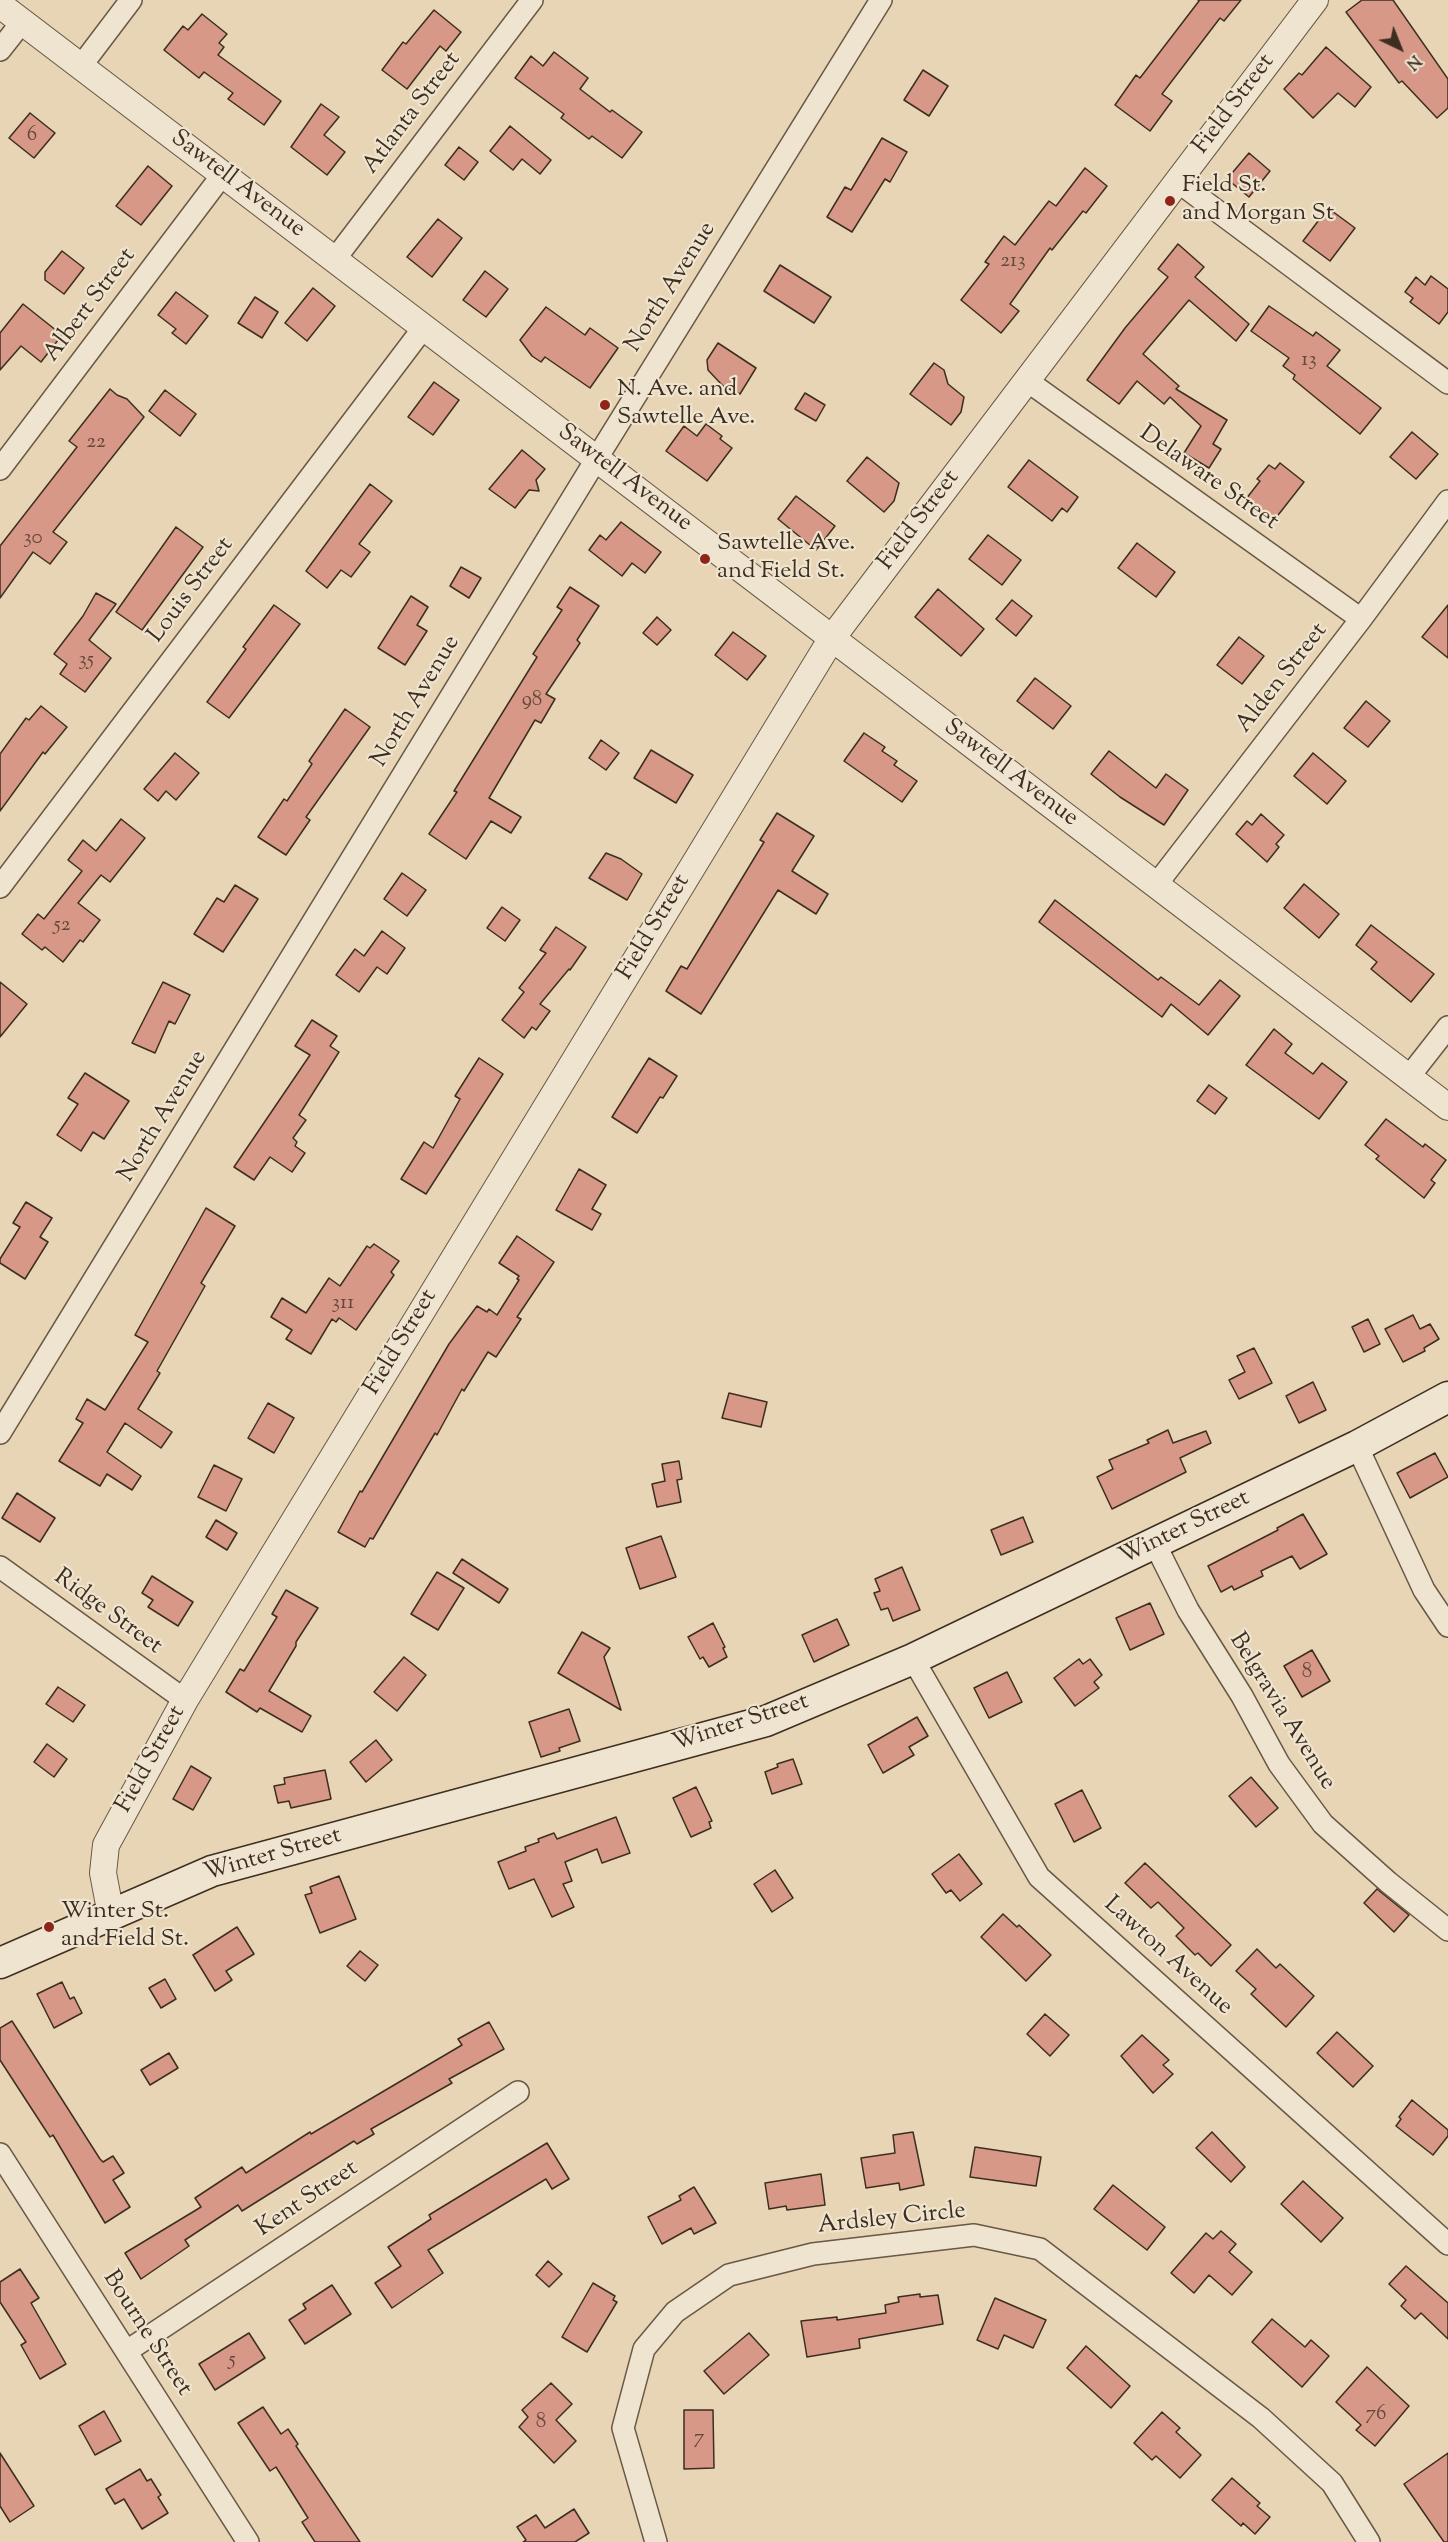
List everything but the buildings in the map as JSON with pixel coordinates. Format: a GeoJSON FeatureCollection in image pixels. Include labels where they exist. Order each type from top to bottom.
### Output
{"type":"FeatureCollection","features":[{"type":"Feature","properties":{"kind":"main road","name":"Winter Street"},"geometry":{"type":"LineString","coordinates":[[0,1963],[212,1871],[766,1721],[913,1659],[1357,1446],[1448,1397]]}},
{"type":"Feature","properties":{"kind":"street"},"geometry":{"type":"LineString","coordinates":[[81,66],[130,0]]}},
{"type":"Feature","properties":{"kind":"street","name":"Atlanta Street"},"geometry":{"type":"LineString","coordinates":[[334,259],[532,0]]}},
{"type":"Feature","properties":{"kind":"street","name":"North Avenue"},"geometry":{"type":"LineString","coordinates":[[0,1433],[597,458],[881,0]]}},
{"type":"Feature","properties":{"kind":"street","name":"Field Street"},"geometry":{"type":"LineString","coordinates":[[111,1916],[103,1873],[106,1845],[185,1700],[832,638],[1315,0]]}},
{"type":"Feature","properties":{"kind":"street","name":"Sawtell Avenue"},"geometry":{"type":"LineString","coordinates":[[0,5],[1448,1107]]}},
{"type":"Feature","properties":{"kind":"street"},"geometry":{"type":"LineString","coordinates":[[0,50],[22,22]]}},
{"type":"Feature","properties":{"kind":"street","name":"Albert Street"},"geometry":{"type":"LineString","coordinates":[[0,470],[223,174]]}},
{"type":"Feature","properties":{"kind":"street"},"geometry":{"type":"LineString","coordinates":[[1177,181],[1448,382]]}},
{"type":"Feature","properties":{"kind":"street","name":"Louis Street"},"geometry":{"type":"LineString","coordinates":[[0,887],[424,327]]}},
{"type":"Feature","properties":{"kind":"street","name":"Delaware Street"},"geometry":{"type":"LineString","coordinates":[[1026,380],[1361,619]]}},
{"type":"Feature","properties":{"kind":"street","name":"Alden Street"},"geometry":{"type":"LineString","coordinates":[[1156,885],[1361,619],[1448,501]]}},
{"type":"Feature","properties":{"kind":"street"},"geometry":{"type":"LineString","coordinates":[[1407,1078],[1448,1027]]}},
{"type":"Feature","properties":{"kind":"street"},"geometry":{"type":"LineString","coordinates":[[1357,1446],[1424,1590],[1448,1626]]}},
{"type":"Feature","properties":{"kind":"street","name":"Belgravia Avenue"},"geometry":{"type":"LineString","coordinates":[[1155,1544],[1188,1610],[1242,1696],[1279,1764],[1323,1824],[1388,1882],[1448,1930]]}},
{"type":"Feature","properties":{"kind":"street","name":"Ridge Street"},"geometry":{"type":"LineString","coordinates":[[0,1567],[185,1700]]}},
{"type":"Feature","properties":{"kind":"street","name":"Lawton Avenue"},"geometry":{"type":"LineString","coordinates":[[913,1659],[1039,1877],[1448,2244]]}},
{"type":"Feature","properties":{"kind":"street","name":"Kent Street"},"geometry":{"type":"LineString","coordinates":[[127,2351],[518,2092]]}},
{"type":"Feature","properties":{"kind":"street","name":"Bourne Street"},"geometry":{"type":"LineString","coordinates":[[0,2154],[248,2542]]}},
{"type":"Feature","properties":{"kind":"street","name":"Ardsley Circle"},"geometry":{"type":"LineString","coordinates":[[656,2542],[623,2428],[644,2349],[675,2312],[729,2276],[813,2254],[974,2235],[1040,2249],[1261,2418],[1332,2483],[1369,2542]]}},
{"type":"Feature","properties":{"kind":"place","name":"Field St. and Morgan St"},"geometry":{"type":"Point","coordinates":[1170,201]}},
{"type":"Feature","properties":{"kind":"place","name":"N. Ave. and Sawtelle Ave."},"geometry":{"type":"Point","coordinates":[605,405]}},
{"type":"Feature","properties":{"kind":"place","name":"Sawtelle Ave. and Field St."},"geometry":{"type":"Point","coordinates":[705,559]}},
{"type":"Feature","properties":{"kind":"place","name":"Winter St. and Field St."},"geometry":{"type":"Point","coordinates":[49,1927]}}]}
